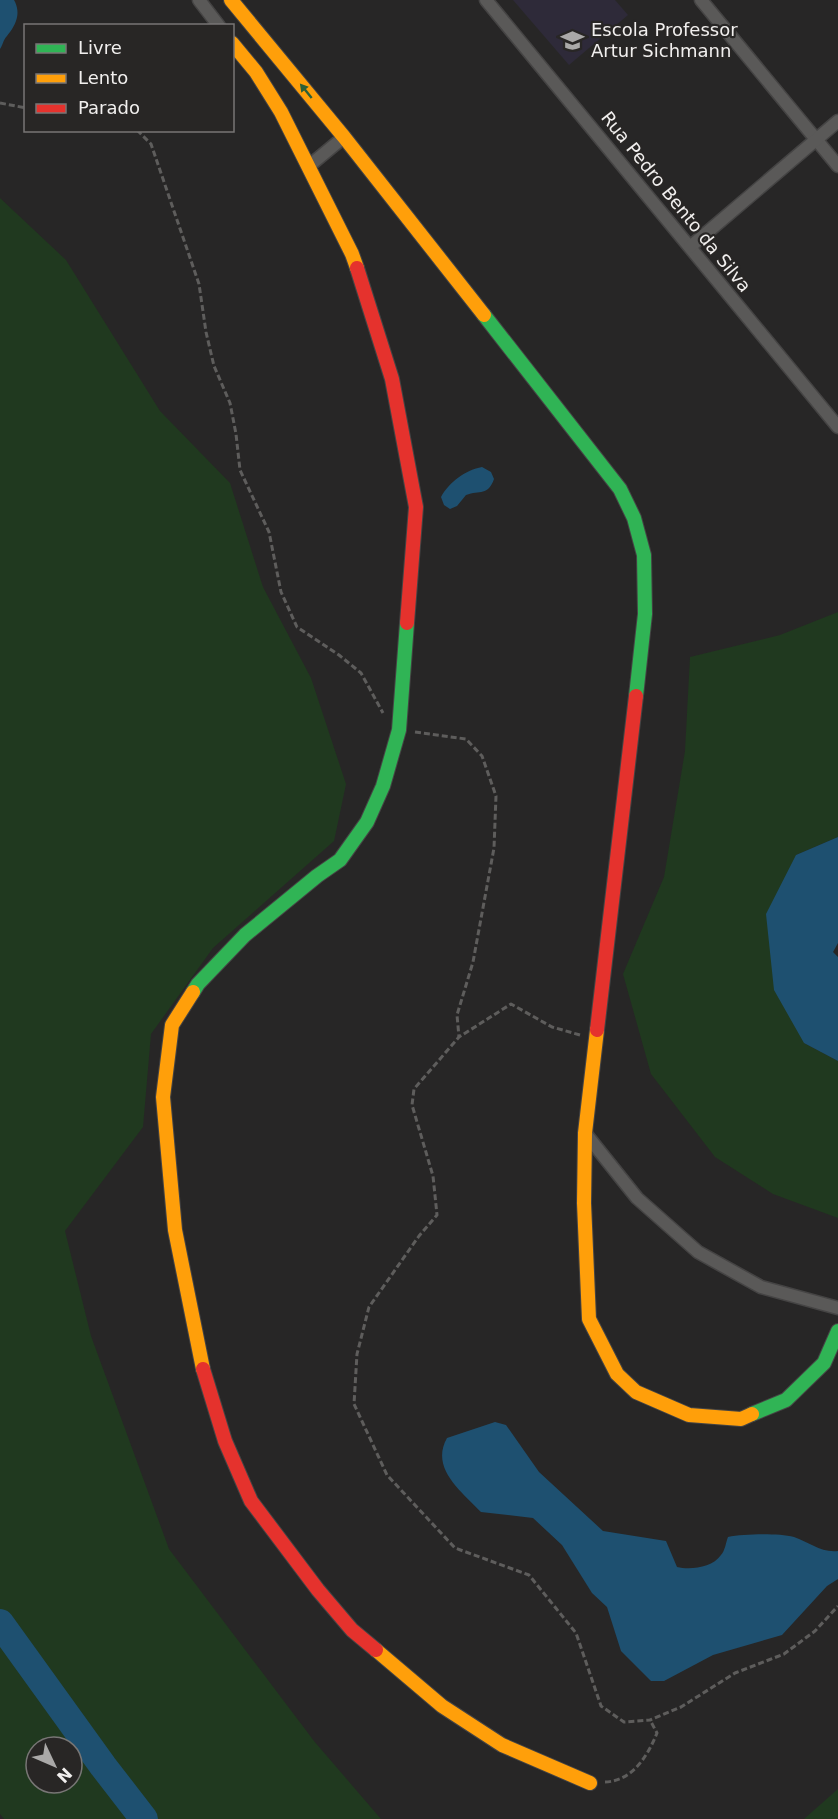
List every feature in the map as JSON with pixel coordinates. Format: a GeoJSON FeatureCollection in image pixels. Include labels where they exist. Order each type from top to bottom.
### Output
{"type":"FeatureCollection","features":[{"type":"Feature","properties":{"kind":"street"},"geometry":{"type":"LineString","coordinates":[[199,0],[217,24]]}},
{"type":"Feature","properties":{"kind":"street"},"geometry":{"type":"LineString","coordinates":[[231,0],[344,137],[620,489],[634,519],[644,555],[645,615],[585,1133],[584,1203],[589,1319],[617,1374],[636,1392],[689,1415],[741,1419],[786,1400],[824,1363],[838,1331]]}},
{"type":"Feature","properties":{"kind":"street","name":"Rua Pedro Bento da Silva"},"geometry":{"type":"LineString","coordinates":[[486,0],[838,427]]}},
{"type":"Feature","properties":{"kind":"street"},"geometry":{"type":"LineString","coordinates":[[702,0],[838,166]]}},
{"type":"Feature","properties":{"kind":"street"},"geometry":{"type":"LineString","coordinates":[[234,44],[256,72],[281,112],[352,254],[392,379],[416,507],[399,730],[383,786],[367,822],[340,860],[316,876],[245,935],[198,984],[172,1025],[163,1097],[176,1230],[204,1376],[225,1441],[251,1501],[318,1590],[352,1630],[442,1706],[502,1745],[590,1783]]}},
{"type":"Feature","properties":{"kind":"street"},"geometry":{"type":"LineString","coordinates":[[690,247],[838,121]]}},
{"type":"Feature","properties":{"kind":"street"},"geometry":{"type":"LineString","coordinates":[[309,166],[344,137]]}},
{"type":"Feature","properties":{"kind":"street"},"geometry":{"type":"LineString","coordinates":[[585,1133],[637,1198],[698,1252],[761,1287],[838,1308]]}},
{"type":"Feature","properties":{"kind":"path"},"geometry":{"type":"LineString","coordinates":[[0,103],[24,108]]}},
{"type":"Feature","properties":{"kind":"path"},"geometry":{"type":"LineString","coordinates":[[139,132],[151,144],[199,284],[214,366],[230,403],[240,470],[269,532],[281,592],[297,627],[361,673],[384,715],[399,730],[466,739],[482,756],[496,796],[494,848],[473,962],[457,1015],[459,1037]]}},
{"type":"Feature","properties":{"kind":"path"},"geometry":{"type":"LineString","coordinates":[[596,1040],[552,1027],[510,1004],[459,1037],[414,1089],[412,1105],[433,1176],[437,1215],[419,1236],[369,1306],[357,1354],[354,1404],[387,1475],[455,1548],[529,1575],[536,1583],[576,1633],[601,1706],[624,1722],[650,1720],[681,1707],[735,1673],[784,1654],[815,1631],[838,1606]]}},
{"type":"Feature","properties":{"kind":"path"},"geometry":{"type":"LineString","coordinates":[[590,1783],[611,1782],[631,1773],[649,1753],[657,1733],[650,1720]]}},
{"type":"Feature","properties":{"kind":"shaded area","name":"Escola Professor Artur Sichmann"},"geometry":{"type":"Polygon","coordinates":[[[513,0],[615,0],[628,15],[569,65],[513,0]]]}},
{"type":"Feature","properties":{"kind":"green space"},"geometry":{"type":"Polygon","coordinates":[[[0,198],[66,260],[160,411],[230,483],[263,587],[311,678],[346,784],[334,841],[213,948],[151,1034],[143,1127],[65,1231],[91,1336],[169,1549],[314,1741],[381,1819],[4,1819],[0,1814],[0,198]]]}},
{"type":"Feature","properties":{"kind":"green space"},"geometry":{"type":"Polygon","coordinates":[[[838,612],[838,837],[796,855],[804,1043],[838,1061],[838,1218],[773,1194],[715,1157],[651,1074],[623,974],[664,877],[685,751],[690,657],[780,635],[838,612]]]}},
{"type":"Feature","properties":{"kind":"green space"},"geometry":{"type":"Polygon","coordinates":[[[838,1789],[838,1819],[804,1819],[838,1789]]]}},
{"type":"Feature","properties":{"kind":"water"},"geometry":{"type":"Polygon","coordinates":[[[0,0],[14,0],[17,15],[15,24],[0,49],[0,0]]]}},
{"type":"Feature","properties":{"kind":"water"},"geometry":{"type":"Polygon","coordinates":[[[482,467],[491,472],[494,479],[489,488],[466,495],[457,506],[450,509],[444,505],[441,497],[453,482],[464,474],[482,467]]]}},
{"type":"Feature","properties":{"kind":"water"},"geometry":{"type":"Polygon","coordinates":[[[838,837],[838,943],[833,952],[838,957],[838,1061],[804,1043],[774,990],[766,914],[796,855],[838,837]]]}},
{"type":"Feature","properties":{"kind":"water"},"geometry":{"type":"Polygon","coordinates":[[[495,1422],[506,1425],[539,1472],[603,1531],[666,1541],[677,1567],[694,1568],[712,1563],[722,1553],[728,1537],[779,1535],[794,1537],[826,1550],[838,1551],[838,1579],[827,1586],[782,1635],[713,1655],[664,1681],[651,1681],[621,1651],[607,1607],[592,1593],[562,1545],[533,1518],[481,1512],[450,1478],[442,1459],[447,1438],[495,1422]]]}},
{"type":"Feature","properties":{"kind":"waterway"},"geometry":{"type":"LineString","coordinates":[[0,1623],[144,1819]]}},
{"type":"Feature","properties":{"kind":"traffic: fast"},"geometry":{"type":"LineString","coordinates":[[484,315],[620,489],[634,518],[644,555],[645,614],[636,696]]}},
{"type":"Feature","properties":{"kind":"traffic: fast"},"geometry":{"type":"LineString","coordinates":[[193,992],[245,935],[340,860],[367,822],[383,786],[399,730],[407,623]]}},
{"type":"Feature","properties":{"kind":"traffic: fast"},"geometry":{"type":"LineString","coordinates":[[752,1414],[786,1400],[824,1363],[838,1331]]}},
{"type":"Feature","properties":{"kind":"traffic: slow"},"geometry":{"type":"LineString","coordinates":[[231,0],[344,137],[484,315]]}},
{"type":"Feature","properties":{"kind":"traffic: slow"},"geometry":{"type":"LineString","coordinates":[[234,45],[256,72],[281,112],[357,268]]}},
{"type":"Feature","properties":{"kind":"traffic: slow"},"geometry":{"type":"LineString","coordinates":[[193,992],[172,1025],[163,1097],[175,1230],[203,1369]]}},
{"type":"Feature","properties":{"kind":"traffic: slow"},"geometry":{"type":"LineString","coordinates":[[597,1030],[585,1133],[584,1203],[589,1319],[617,1374],[636,1392],[689,1415],[741,1419],[752,1414]]}},
{"type":"Feature","properties":{"kind":"traffic: slow"},"geometry":{"type":"LineString","coordinates":[[376,1650],[442,1706],[502,1745],[590,1783]]}},
{"type":"Feature","properties":{"kind":"traffic: jam"},"geometry":{"type":"LineString","coordinates":[[357,268],[392,379],[416,507],[407,623]]}},
{"type":"Feature","properties":{"kind":"traffic: jam"},"geometry":{"type":"LineString","coordinates":[[597,1030],[636,696]]}},
{"type":"Feature","properties":{"kind":"traffic: jam"},"geometry":{"type":"LineString","coordinates":[[203,1369],[225,1441],[251,1501],[318,1590],[352,1630],[376,1650]]}},
{"type":"Feature","properties":{"kind":"place","name":"Escola Professor Artur Sichmann"},"geometry":{"type":"Point","coordinates":[573,40]}}]}
